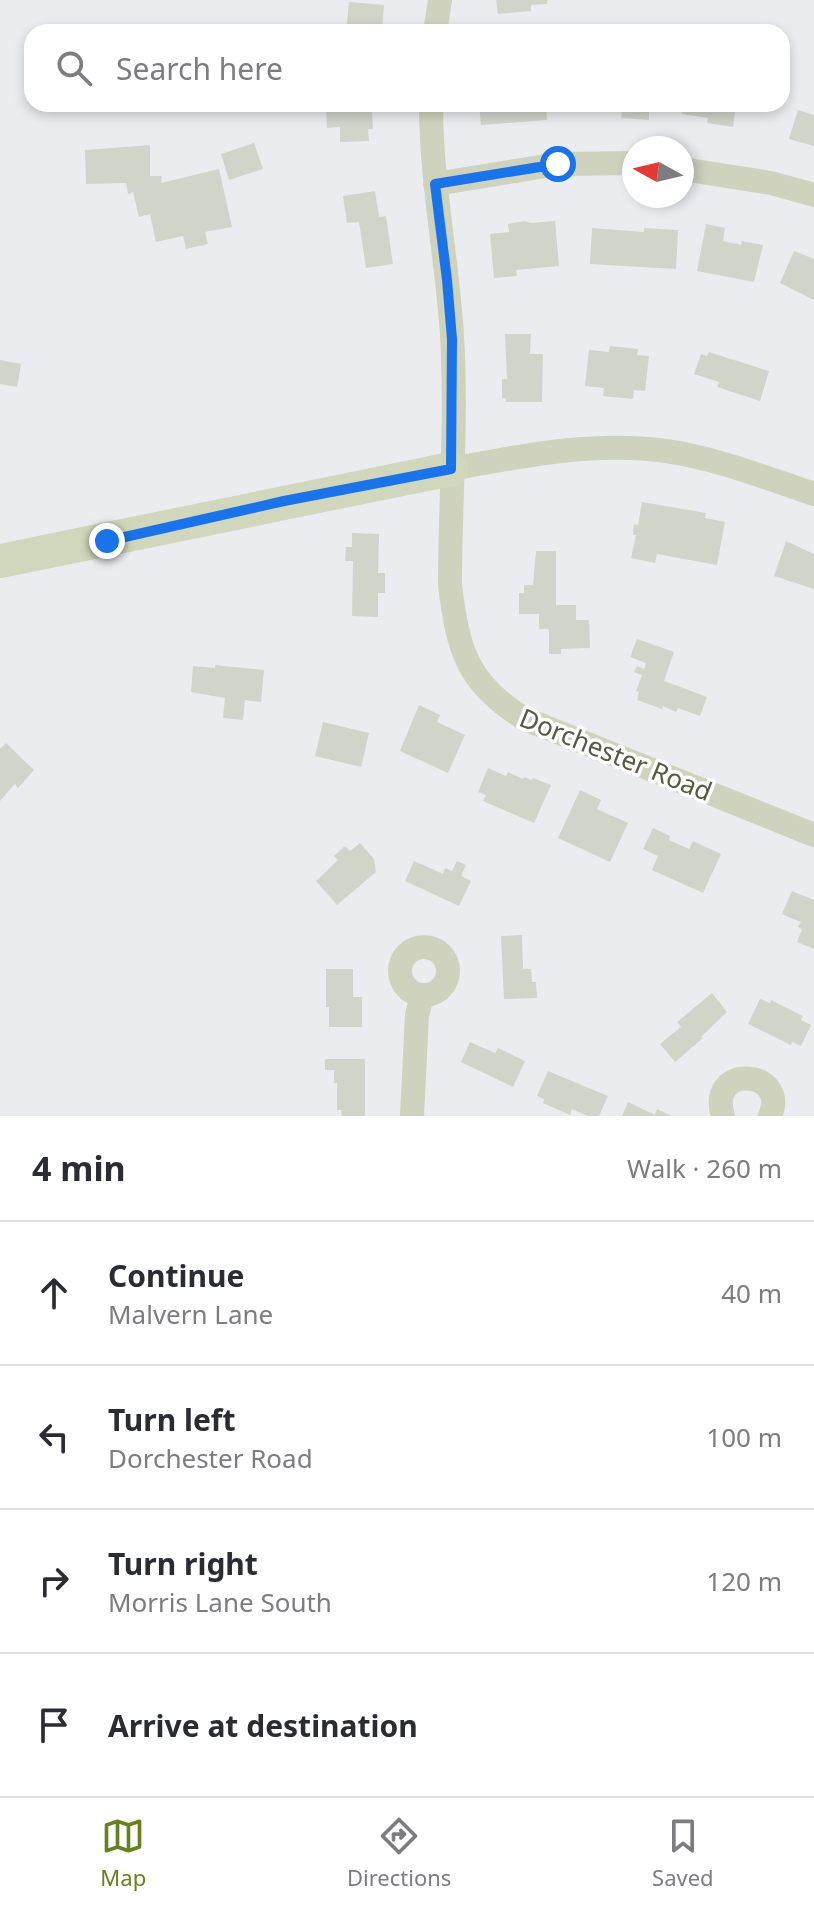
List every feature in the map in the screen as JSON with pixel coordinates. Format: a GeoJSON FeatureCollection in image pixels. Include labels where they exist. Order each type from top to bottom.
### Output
{"type":"FeatureCollection","features":[{"type":"Feature","properties":{"kind":"street"},"geometry":{"type":"LineString","coordinates":[[436,24],[440,0]]}},
{"type":"Feature","properties":{"kind":"street","name":"Dorchester Road"},"geometry":{"type":"LineString","coordinates":[[431,112],[435,184],[452,339],[450,585],[455,623],[479,683],[495,699],[525,719],[814,835]]}},
{"type":"Feature","properties":{"kind":"street"},"geometry":{"type":"LineString","coordinates":[[435,184],[558,164],[622,163]]}},
{"type":"Feature","properties":{"kind":"street"},"geometry":{"type":"LineString","coordinates":[[694,171],[771,183],[814,195]]}},
{"type":"Feature","properties":{"kind":"street"},"geometry":{"type":"LineString","coordinates":[[0,561],[107,541],[284,501],[565,449],[665,451],[714,462],[814,494]]}},
{"type":"Feature","properties":{"kind":"street"},"geometry":{"type":"LineString","coordinates":[[412,1116],[417,1015],[422,996]]}},
{"type":"Feature","properties":{"kind":"street"},"geometry":{"type":"LineString","coordinates":[[723,1116],[721,1095],[733,1081],[741,1078],[755,1079],[768,1089],[773,1104],[770,1116]]}},
{"type":"Feature","properties":{"kind":"building"},"geometry":{"type":"Polygon","coordinates":[[[496,0],[547,0],[547,4],[531,5],[531,11],[498,14],[496,0]]]}},
{"type":"Feature","properties":{"kind":"building"},"geometry":{"type":"Polygon","coordinates":[[[349,2],[384,5],[383,24],[347,24],[349,2]]]}},
{"type":"Feature","properties":{"kind":"building"},"geometry":{"type":"Polygon","coordinates":[[[798,110],[814,115],[814,146],[789,139],[798,110]]]}},
{"type":"Feature","properties":{"kind":"building"},"geometry":{"type":"Polygon","coordinates":[[[326,112],[372,112],[373,129],[368,129],[369,141],[340,142],[340,127],[327,128],[326,112]]]}},
{"type":"Feature","properties":{"kind":"building"},"geometry":{"type":"Polygon","coordinates":[[[480,112],[546,112],[547,120],[481,125],[480,112]]]}},
{"type":"Feature","properties":{"kind":"building"},"geometry":{"type":"Polygon","coordinates":[[[622,112],[649,112],[649,120],[621,118],[622,112]]]}},
{"type":"Feature","properties":{"kind":"building"},"geometry":{"type":"Polygon","coordinates":[[[735,112],[733,127],[707,123],[708,118],[682,114],[735,112]]]}},
{"type":"Feature","properties":{"kind":"building"},"geometry":{"type":"Polygon","coordinates":[[[254,143],[263,169],[229,180],[221,154],[254,143]]]}},
{"type":"Feature","properties":{"kind":"building"},"geometry":{"type":"Polygon","coordinates":[[[150,145],[150,176],[162,176],[161,183],[219,169],[232,227],[205,232],[208,244],[186,249],[183,236],[156,242],[150,214],[139,217],[133,192],[128,194],[126,183],[86,184],[85,150],[150,145]]]}},
{"type":"Feature","properties":{"kind":"building"},"geometry":{"type":"Polygon","coordinates":[[[375,191],[379,217],[386,216],[393,264],[366,268],[359,222],[347,223],[343,196],[375,191]]]}},
{"type":"Feature","properties":{"kind":"building"},"geometry":{"type":"Polygon","coordinates":[[[555,221],[559,266],[516,270],[517,276],[494,278],[490,234],[509,232],[508,224],[555,221]]]}},
{"type":"Feature","properties":{"kind":"building"},"geometry":{"type":"Polygon","coordinates":[[[706,224],[725,228],[723,241],[763,245],[754,282],[697,271],[706,224]]]}},
{"type":"Feature","properties":{"kind":"building"},"geometry":{"type":"Polygon","coordinates":[[[592,228],[644,232],[644,228],[678,230],[676,269],[590,264],[592,228]]]}},
{"type":"Feature","properties":{"kind":"building"},"geometry":{"type":"Polygon","coordinates":[[[794,251],[814,259],[814,300],[780,283],[794,251]]]}},
{"type":"Feature","properties":{"kind":"building"},"geometry":{"type":"Polygon","coordinates":[[[505,334],[531,334],[530,354],[543,354],[542,402],[506,402],[506,398],[502,398],[502,379],[507,379],[505,334]]]}},
{"type":"Feature","properties":{"kind":"building"},"geometry":{"type":"Polygon","coordinates":[[[610,346],[638,349],[637,355],[649,356],[645,391],[634,390],[633,399],[603,396],[604,388],[585,386],[589,350],[609,352],[610,346]]]}},
{"type":"Feature","properties":{"kind":"building"},"geometry":{"type":"Polygon","coordinates":[[[709,352],[769,371],[760,401],[717,387],[719,382],[694,374],[701,354],[707,356],[709,352]]]}},
{"type":"Feature","properties":{"kind":"building"},"geometry":{"type":"Polygon","coordinates":[[[0,360],[21,364],[17,387],[0,384],[0,360]]]}},
{"type":"Feature","properties":{"kind":"building"},"geometry":{"type":"Polygon","coordinates":[[[642,502],[706,513],[705,518],[725,522],[717,565],[657,554],[655,563],[631,558],[636,535],[633,535],[634,524],[638,525],[642,502]]]}},
{"type":"Feature","properties":{"kind":"building"},"geometry":{"type":"Polygon","coordinates":[[[352,533],[379,534],[378,573],[385,573],[385,593],[378,593],[378,617],[352,616],[353,561],[345,561],[346,547],[352,547],[352,533]]]}},
{"type":"Feature","properties":{"kind":"building"},"geometry":{"type":"Polygon","coordinates":[[[786,541],[814,554],[814,589],[774,576],[786,541]]]}},
{"type":"Feature","properties":{"kind":"building"},"geometry":{"type":"Polygon","coordinates":[[[536,551],[556,551],[556,605],[576,605],[576,620],[589,620],[590,648],[561,649],[561,654],[549,654],[549,629],[539,629],[539,614],[519,614],[519,593],[524,593],[524,585],[533,585],[536,551]]]}},
{"type":"Feature","properties":{"kind":"building"},"geometry":{"type":"Polygon","coordinates":[[[637,639],[674,652],[664,681],[707,697],[700,716],[678,708],[676,712],[663,706],[662,709],[637,700],[639,692],[636,691],[642,675],[634,672],[637,666],[644,669],[646,663],[630,657],[637,639]]]}},
{"type":"Feature","properties":{"kind":"building"},"geometry":{"type":"Polygon","coordinates":[[[215,665],[264,670],[261,702],[245,700],[243,720],[223,718],[225,698],[191,692],[193,666],[215,668],[215,665]]]}},
{"type":"Feature","properties":{"kind":"building"},"geometry":{"type":"Polygon","coordinates":[[[419,705],[440,715],[437,722],[465,735],[448,773],[400,751],[419,705]]]}},
{"type":"Feature","properties":{"kind":"building"},"geometry":{"type":"Polygon","coordinates":[[[323,722],[369,733],[361,767],[315,756],[323,722]]]}},
{"type":"Feature","properties":{"kind":"building"},"geometry":{"type":"Polygon","coordinates":[[[6,743],[34,770],[18,788],[15,784],[0,801],[0,749],[6,743]]]}},
{"type":"Feature","properties":{"kind":"building"},"geometry":{"type":"Polygon","coordinates":[[[488,768],[506,776],[508,772],[551,785],[534,823],[483,801],[486,795],[478,792],[488,768]]]}},
{"type":"Feature","properties":{"kind":"building"},"geometry":{"type":"Polygon","coordinates":[[[580,790],[601,800],[597,809],[628,823],[610,862],[558,838],[580,790]]]}},
{"type":"Feature","properties":{"kind":"building"},"geometry":{"type":"Polygon","coordinates":[[[653,828],[689,849],[693,841],[721,854],[703,893],[652,870],[658,856],[643,849],[653,828]]]}},
{"type":"Feature","properties":{"kind":"building"},"geometry":{"type":"Polygon","coordinates":[[[360,843],[374,859],[376,872],[337,905],[316,881],[338,860],[334,856],[345,846],[350,851],[360,843]]]}},
{"type":"Feature","properties":{"kind":"building"},"geometry":{"type":"Polygon","coordinates":[[[414,861],[443,874],[445,868],[452,871],[457,861],[466,865],[461,876],[471,881],[459,906],[405,881],[414,861]]]}},
{"type":"Feature","properties":{"kind":"building"},"geometry":{"type":"Polygon","coordinates":[[[792,891],[814,900],[814,949],[797,942],[801,922],[782,914],[792,891]]]}},
{"type":"Feature","properties":{"kind":"building"},"geometry":{"type":"Polygon","coordinates":[[[522,935],[523,969],[531,969],[537,998],[504,999],[501,936],[522,935]]]}},
{"type":"Feature","properties":{"kind":"building"},"geometry":{"type":"Polygon","coordinates":[[[326,969],[353,969],[353,997],[362,997],[362,1027],[329,1027],[326,969]]]}},
{"type":"Feature","properties":{"kind":"building"},"geometry":{"type":"Polygon","coordinates":[[[712,993],[727,1012],[675,1062],[660,1044],[681,1027],[677,1022],[712,993]]]}},
{"type":"Feature","properties":{"kind":"building"},"geometry":{"type":"Polygon","coordinates":[[[760,999],[770,1003],[771,1000],[803,1016],[801,1020],[811,1025],[801,1046],[792,1042],[791,1045],[748,1024],[760,999]]]}},
{"type":"Feature","properties":{"kind":"building"},"geometry":{"type":"Polygon","coordinates":[[[470,1042],[495,1053],[498,1048],[525,1061],[513,1087],[461,1062],[470,1042]]]}},
{"type":"Feature","properties":{"kind":"building"},"geometry":{"type":"Polygon","coordinates":[[[325,1059],[365,1059],[365,1116],[342,1116],[341,1110],[337,1110],[334,1070],[325,1070],[325,1059]]]}},
{"type":"Feature","properties":{"kind":"building"},"geometry":{"type":"Polygon","coordinates":[[[548,1071],[608,1096],[599,1116],[588,1116],[572,1109],[570,1115],[543,1103],[544,1099],[537,1096],[548,1071]]]}},
{"type":"Feature","properties":{"kind":"building"},"geometry":{"type":"Polygon","coordinates":[[[628,1102],[655,1115],[657,1109],[672,1116],[622,1116],[628,1102]]]}},
{"type":"Feature","properties":{"kind":"route"},"geometry":{"type":"LineString","coordinates":[[107,541],[284,501],[451,469],[452,339],[435,184],[558,164]]}}]}
